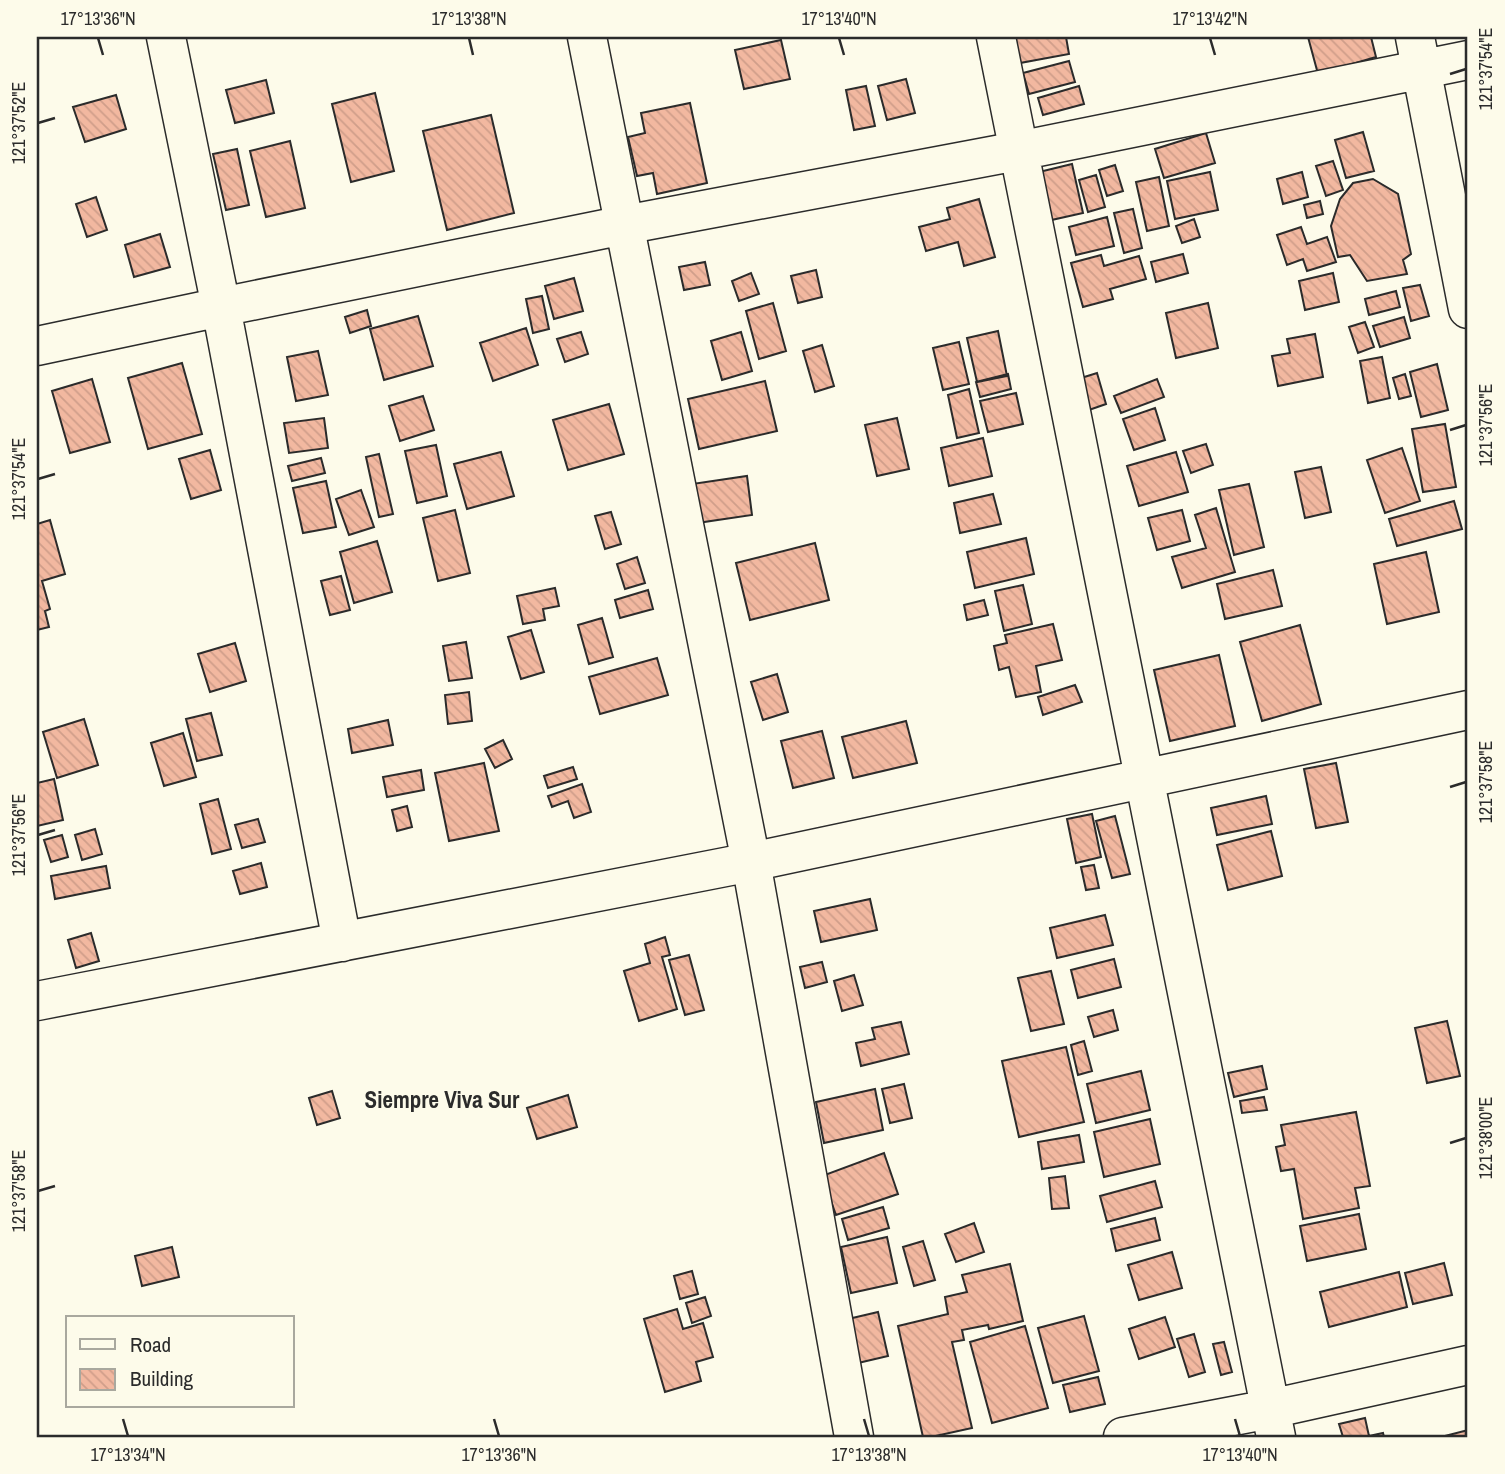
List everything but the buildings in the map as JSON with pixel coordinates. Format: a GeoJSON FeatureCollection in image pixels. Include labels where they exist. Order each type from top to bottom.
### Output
{"type":"FeatureCollection","features":[{"type":"Feature","properties":{"kind":"street"},"geometry":{"type":"LineString","coordinates":[[166,37],[221,307],[342,942]]}},
{"type":"Feature","properties":{"kind":"street"},"geometry":{"type":"LineString","coordinates":[[587,37],[751,862],[854,1437]]}},
{"type":"Feature","properties":{"kind":"street"},"geometry":{"type":"LineString","coordinates":[[996,37],[1273,1423]]}},
{"type":"Feature","properties":{"kind":"street"},"geometry":{"type":"LineString","coordinates":[[37,346],[624,225],[1018,151],[1419,53],[1468,60]]}},
{"type":"Feature","properties":{"kind":"street"},"geometry":{"type":"LineString","coordinates":[[1419,53],[1468,309]]}},
{"type":"Feature","properties":{"kind":"street"},"geometry":{"type":"LineString","coordinates":[[37,1001],[751,862],[1468,710]]}},
{"type":"Feature","properties":{"kind":"street"},"geometry":{"type":"LineString","coordinates":[[1123,1437],[1273,1423],[1468,1366]]}},
{"type":"Feature","properties":{"kind":"district","name":"Siempre Viva Sur"},"geometry":{"type":"Point","coordinates":[442,1099]}}]}
